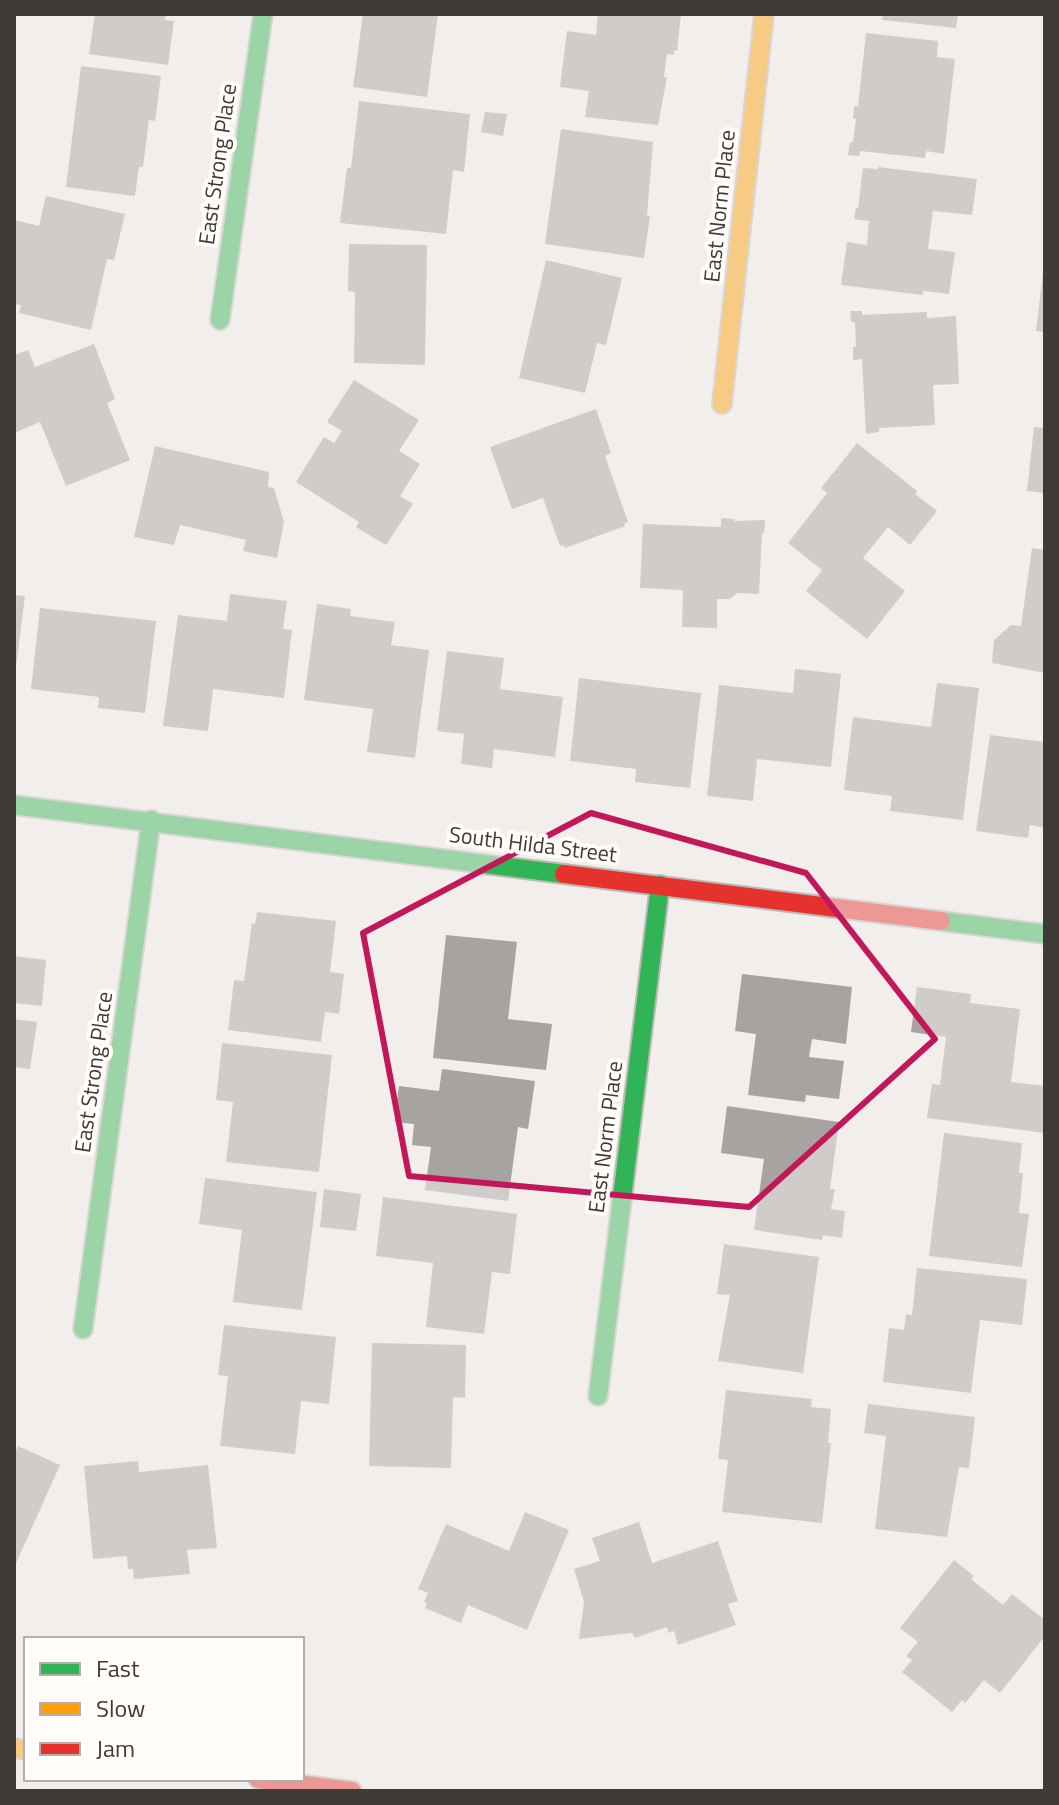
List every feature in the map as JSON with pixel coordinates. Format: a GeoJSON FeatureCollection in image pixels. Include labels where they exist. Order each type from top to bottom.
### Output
{"type":"FeatureCollection","features":[{"type":"Feature","properties":{"kind":"main road","name":"East Strong Place"},"geometry":{"type":"LineString","coordinates":[[220,320],[263,14]]}},
{"type":"Feature","properties":{"kind":"main road","name":"East Norm Place"},"geometry":{"type":"LineString","coordinates":[[722,404],[764,14]]}},
{"type":"Feature","properties":{"kind":"main road","name":"South Hilda Street"},"geometry":{"type":"LineString","coordinates":[[14,805],[1045,934]]}},
{"type":"Feature","properties":{"kind":"main road","name":"East Strong Place"},"geometry":{"type":"LineString","coordinates":[[83,1329],[151,820]]}},
{"type":"Feature","properties":{"kind":"main road","name":"East Norm Place"},"geometry":{"type":"LineString","coordinates":[[598,1396],[660,885]]}},
{"type":"Feature","properties":{"kind":"main road"},"geometry":{"type":"LineString","coordinates":[[274,1781],[352,1791]]}},
{"type":"Feature","properties":{"kind":"highlighted area"},"geometry":{"type":"Polygon","coordinates":[[[591,813],[806,873],[935,1039],[749,1207],[409,1176],[363,933],[591,813]]]}},
{"type":"Feature","properties":{"kind":"building"},"geometry":{"type":"Polygon","coordinates":[[[95,14],[166,14],[165,20],[174,21],[168,65],[89,54],[95,14]]]}},
{"type":"Feature","properties":{"kind":"building"},"geometry":{"type":"Polygon","coordinates":[[[363,14],[438,14],[427,97],[353,87],[363,14]]]}},
{"type":"Feature","properties":{"kind":"building"},"geometry":{"type":"Polygon","coordinates":[[[598,14],[681,14],[677,51],[674,50],[674,55],[667,54],[664,77],[667,77],[658,125],[585,117],[589,91],[560,87],[567,31],[596,35],[598,14]]]}},
{"type":"Feature","properties":{"kind":"building"},"geometry":{"type":"Polygon","coordinates":[[[883,14],[958,14],[956,28],[882,20],[883,14]]]}},
{"type":"Feature","properties":{"kind":"building"},"geometry":{"type":"Polygon","coordinates":[[[866,33],[938,41],[937,57],[955,59],[944,154],[926,151],[925,158],[860,151],[859,156],[848,155],[850,142],[853,142],[854,106],[858,106],[866,33]]]}},
{"type":"Feature","properties":{"kind":"building"},"geometry":{"type":"Polygon","coordinates":[[[81,66],[161,76],[155,121],[149,120],[143,167],[139,167],[135,196],[66,187],[81,66]]]}},
{"type":"Feature","properties":{"kind":"building"},"geometry":{"type":"Polygon","coordinates":[[[359,101],[470,114],[464,172],[453,170],[446,234],[340,223],[347,168],[351,168],[359,101]]]}},
{"type":"Feature","properties":{"kind":"building"},"geometry":{"type":"Polygon","coordinates":[[[485,112],[507,114],[503,136],[481,132],[485,112]]]}},
{"type":"Feature","properties":{"kind":"building"},"geometry":{"type":"Polygon","coordinates":[[[561,129],[653,142],[647,216],[650,216],[644,258],[545,244],[561,129]]]}},
{"type":"Feature","properties":{"kind":"building"},"geometry":{"type":"Polygon","coordinates":[[[878,167],[977,179],[972,215],[933,211],[928,249],[955,252],[949,294],[923,291],[923,295],[841,285],[847,242],[867,245],[869,221],[854,219],[863,168],[878,167]]]}},
{"type":"Feature","properties":{"kind":"building"},"geometry":{"type":"Polygon","coordinates":[[[46,196],[125,214],[114,260],[107,259],[91,330],[19,313],[21,305],[14,304],[14,220],[39,226],[46,196]]]}},
{"type":"Feature","properties":{"kind":"building"},"geometry":{"type":"Polygon","coordinates":[[[349,244],[427,245],[425,365],[354,363],[355,292],[348,291],[349,244]]]}},
{"type":"Feature","properties":{"kind":"building"},"geometry":{"type":"Polygon","coordinates":[[[546,260],[622,278],[606,345],[597,343],[585,393],[519,378],[546,260]]]}},
{"type":"Feature","properties":{"kind":"building"},"geometry":{"type":"Polygon","coordinates":[[[1045,272],[1045,332],[1036,331],[1045,272]]]}},
{"type":"Feature","properties":{"kind":"building"},"geometry":{"type":"Polygon","coordinates":[[[850,311],[862,311],[862,315],[927,312],[927,318],[956,316],[959,384],[933,385],[935,425],[879,428],[879,432],[866,434],[862,359],[853,360],[855,322],[851,322],[850,311]]]}},
{"type":"Feature","properties":{"kind":"building"},"geometry":{"type":"Polygon","coordinates":[[[94,344],[115,399],[107,403],[130,460],[66,486],[40,422],[14,433],[14,355],[28,350],[35,367],[94,344]]]}},
{"type":"Feature","properties":{"kind":"building"},"geometry":{"type":"Polygon","coordinates":[[[354,380],[419,420],[399,451],[420,464],[400,496],[413,504],[386,545],[356,527],[359,522],[296,482],[324,437],[334,443],[342,431],[327,422],[354,380]]]}},
{"type":"Feature","properties":{"kind":"building"},"geometry":{"type":"Polygon","coordinates":[[[596,409],[611,453],[605,456],[628,522],[624,523],[625,526],[565,548],[564,545],[560,546],[543,498],[512,509],[490,447],[596,409]]]}},
{"type":"Feature","properties":{"kind":"building"},"geometry":{"type":"Polygon","coordinates":[[[1034,427],[1045,428],[1045,493],[1027,491],[1034,427]]]}},
{"type":"Feature","properties":{"kind":"building"},"geometry":{"type":"Polygon","coordinates":[[[857,443],[937,511],[910,545],[888,527],[863,558],[905,591],[867,639],[806,591],[822,570],[788,543],[827,493],[821,488],[857,443]]]}},
{"type":"Feature","properties":{"kind":"building"},"geometry":{"type":"Polygon","coordinates":[[[155,446],[269,472],[268,487],[274,488],[284,522],[277,558],[243,551],[246,540],[180,525],[174,545],[134,537],[155,446]]]}},
{"type":"Feature","properties":{"kind":"building"},"geometry":{"type":"Polygon","coordinates":[[[721,518],[734,521],[765,520],[759,594],[737,593],[730,599],[717,599],[717,628],[682,627],[683,590],[640,588],[643,524],[721,527],[721,518]]]}},
{"type":"Feature","properties":{"kind":"building"},"geometry":{"type":"Polygon","coordinates":[[[1032,548],[1045,550],[1045,673],[992,663],[994,640],[1011,625],[1021,626],[1032,548]]]}},
{"type":"Feature","properties":{"kind":"building"},"geometry":{"type":"Polygon","coordinates":[[[230,594],[287,601],[283,629],[292,630],[284,698],[213,689],[208,731],[163,726],[178,615],[227,621],[230,594]]]}},
{"type":"Feature","properties":{"kind":"building"},"geometry":{"type":"Polygon","coordinates":[[[14,595],[25,596],[16,667],[14,667],[14,595]]]}},
{"type":"Feature","properties":{"kind":"building"},"geometry":{"type":"Polygon","coordinates":[[[317,604],[351,609],[350,616],[395,622],[391,645],[429,650],[415,758],[367,752],[373,709],[304,700],[317,604]]]}},
{"type":"Feature","properties":{"kind":"building"},"geometry":{"type":"Polygon","coordinates":[[[40,608],[156,621],[145,713],[98,708],[99,697],[31,689],[40,608]]]}},
{"type":"Feature","properties":{"kind":"building"},"geometry":{"type":"Polygon","coordinates":[[[447,651],[504,658],[500,689],[563,697],[555,757],[494,749],[492,768],[461,764],[464,734],[437,731],[447,651]]]}},
{"type":"Feature","properties":{"kind":"building"},"geometry":{"type":"Polygon","coordinates":[[[795,669],[841,674],[831,767],[757,759],[753,801],[707,796],[719,685],[793,693],[795,669]]]}},
{"type":"Feature","properties":{"kind":"building"},"geometry":{"type":"Polygon","coordinates":[[[579,678],[701,693],[690,788],[635,782],[636,769],[570,761],[579,678]]]}},
{"type":"Feature","properties":{"kind":"building"},"geometry":{"type":"Polygon","coordinates":[[[937,683],[979,688],[963,820],[890,811],[892,796],[844,790],[853,717],[931,727],[937,683]]]}},
{"type":"Feature","properties":{"kind":"building"},"geometry":{"type":"Polygon","coordinates":[[[990,735],[1045,742],[1045,828],[1030,825],[1028,838],[976,831],[990,735]]]}},
{"type":"Feature","properties":{"kind":"building"},"geometry":{"type":"Polygon","coordinates":[[[257,912],[336,921],[330,972],[344,974],[339,1014],[325,1012],[321,1042],[228,1030],[234,980],[244,981],[252,923],[255,924],[257,912]]]}},
{"type":"Feature","properties":{"kind":"building"},"geometry":{"type":"Polygon","coordinates":[[[446,935],[517,942],[508,1019],[552,1024],[546,1070],[433,1058],[446,935]]]}},
{"type":"Feature","properties":{"kind":"building"},"geometry":{"type":"Polygon","coordinates":[[[14,956],[46,960],[42,1006],[14,1003],[14,956]]]}},
{"type":"Feature","properties":{"kind":"building"},"geometry":{"type":"Polygon","coordinates":[[[742,974],[852,987],[846,1044],[812,1039],[809,1057],[844,1061],[839,1099],[806,1095],[805,1102],[748,1095],[756,1034],[735,1031],[742,974]]]}},
{"type":"Feature","properties":{"kind":"building"},"geometry":{"type":"Polygon","coordinates":[[[917,987],[971,994],[970,1003],[1020,1009],[1011,1082],[1045,1086],[1045,1133],[927,1118],[932,1084],[940,1085],[946,1037],[911,1032],[917,987]]]}},
{"type":"Feature","properties":{"kind":"building"},"geometry":{"type":"Polygon","coordinates":[[[14,1019],[37,1022],[30,1069],[14,1067],[14,1019]]]}},
{"type":"Feature","properties":{"kind":"building"},"geometry":{"type":"Polygon","coordinates":[[[222,1043],[332,1055],[319,1172],[226,1162],[233,1102],[216,1100],[222,1043]]]}},
{"type":"Feature","properties":{"kind":"building"},"geometry":{"type":"Polygon","coordinates":[[[442,1069],[535,1081],[528,1129],[518,1127],[508,1201],[425,1190],[431,1147],[412,1145],[414,1124],[394,1122],[399,1086],[439,1091],[442,1069]]]}},
{"type":"Feature","properties":{"kind":"building"},"geometry":{"type":"Polygon","coordinates":[[[727,1106],[839,1122],[830,1189],[835,1189],[831,1209],[845,1211],[842,1238],[823,1235],[822,1240],[754,1230],[764,1159],[721,1153],[727,1106]]]}},
{"type":"Feature","properties":{"kind":"building"},"geometry":{"type":"Polygon","coordinates":[[[944,1133],[1022,1143],[1019,1213],[1029,1214],[1022,1267],[929,1256],[944,1133]]]}},
{"type":"Feature","properties":{"kind":"building"},"geometry":{"type":"Polygon","coordinates":[[[205,1178],[317,1192],[302,1310],[233,1302],[242,1230],[199,1224],[205,1178]]]}},
{"type":"Feature","properties":{"kind":"building"},"geometry":{"type":"Polygon","coordinates":[[[324,1189],[361,1194],[356,1231],[320,1227],[324,1189]]]}},
{"type":"Feature","properties":{"kind":"building"},"geometry":{"type":"Polygon","coordinates":[[[383,1197],[517,1214],[510,1274],[492,1272],[484,1334],[426,1327],[433,1263],[376,1256],[383,1197]]]}},
{"type":"Feature","properties":{"kind":"building"},"geometry":{"type":"Polygon","coordinates":[[[724,1244],[819,1257],[803,1373],[718,1361],[730,1295],[717,1294],[724,1244]]]}},
{"type":"Feature","properties":{"kind":"building"},"geometry":{"type":"Polygon","coordinates":[[[917,1268],[1027,1279],[1022,1325],[980,1320],[971,1393],[883,1382],[889,1328],[904,1330],[906,1314],[912,1315],[917,1268]]]}},
{"type":"Feature","properties":{"kind":"building"},"geometry":{"type":"Polygon","coordinates":[[[224,1325],[336,1337],[329,1404],[301,1401],[295,1454],[220,1446],[228,1376],[218,1375],[224,1325]]]}},
{"type":"Feature","properties":{"kind":"building"},"geometry":{"type":"Polygon","coordinates":[[[372,1343],[466,1345],[465,1398],[453,1397],[451,1468],[369,1466],[372,1343]]]}},
{"type":"Feature","properties":{"kind":"building"},"geometry":{"type":"Polygon","coordinates":[[[726,1390],[812,1399],[811,1407],[831,1409],[828,1443],[831,1443],[822,1523],[722,1512],[728,1460],[718,1459],[726,1390]]]}},
{"type":"Feature","properties":{"kind":"building"},"geometry":{"type":"Polygon","coordinates":[[[868,1404],[975,1417],[969,1468],[959,1467],[947,1537],[875,1529],[886,1436],[864,1433],[868,1404]]]}},
{"type":"Feature","properties":{"kind":"building"},"geometry":{"type":"Polygon","coordinates":[[[18,1446],[60,1465],[14,1568],[14,1456],[18,1446]]]}},
{"type":"Feature","properties":{"kind":"building"},"geometry":{"type":"Polygon","coordinates":[[[138,1461],[139,1472],[208,1465],[217,1548],[187,1550],[190,1574],[134,1579],[133,1569],[128,1569],[127,1556],[93,1559],[84,1466],[138,1461]]]}},
{"type":"Feature","properties":{"kind":"building"},"geometry":{"type":"Polygon","coordinates":[[[525,1512],[569,1530],[527,1630],[468,1605],[461,1623],[425,1608],[428,1593],[418,1589],[446,1524],[509,1551],[525,1512]]]}},
{"type":"Feature","properties":{"kind":"building"},"geometry":{"type":"Polygon","coordinates":[[[639,1522],[652,1563],[718,1541],[738,1601],[728,1604],[736,1625],[678,1645],[674,1631],[668,1633],[667,1627],[635,1638],[632,1633],[579,1639],[584,1602],[574,1569],[600,1561],[592,1538],[639,1522]]]}},
{"type":"Feature","properties":{"kind":"building"},"geometry":{"type":"Polygon","coordinates":[[[954,1560],[974,1576],[971,1579],[1003,1605],[1012,1594],[1045,1620],[1045,1636],[1000,1693],[984,1680],[965,1703],[962,1700],[952,1712],[902,1672],[912,1660],[906,1656],[918,1642],[900,1628],[954,1560]]]}},
{"type":"Feature","properties":{"kind":"traffic: fast"},"geometry":{"type":"LineString","coordinates":[[220,320],[263,14]]}},
{"type":"Feature","properties":{"kind":"traffic: fast"},"geometry":{"type":"LineString","coordinates":[[14,805],[564,874]]}},
{"type":"Feature","properties":{"kind":"traffic: fast"},"geometry":{"type":"LineString","coordinates":[[83,1329],[151,820]]}},
{"type":"Feature","properties":{"kind":"traffic: fast"},"geometry":{"type":"LineString","coordinates":[[598,1396],[660,885]]}},
{"type":"Feature","properties":{"kind":"traffic: fast"},"geometry":{"type":"LineString","coordinates":[[941,921],[1045,934]]}},
{"type":"Feature","properties":{"kind":"traffic: slow"},"geometry":{"type":"LineString","coordinates":[[722,404],[764,14]]}},
{"type":"Feature","properties":{"kind":"traffic: slow"},"geometry":{"type":"LineString","coordinates":[[14,1748],[24,1750]]}},
{"type":"Feature","properties":{"kind":"traffic: jam"},"geometry":{"type":"LineString","coordinates":[[564,874],[941,921]]}},
{"type":"Feature","properties":{"kind":"traffic: jam"},"geometry":{"type":"LineString","coordinates":[[274,1781],[352,1791]]}}]}
